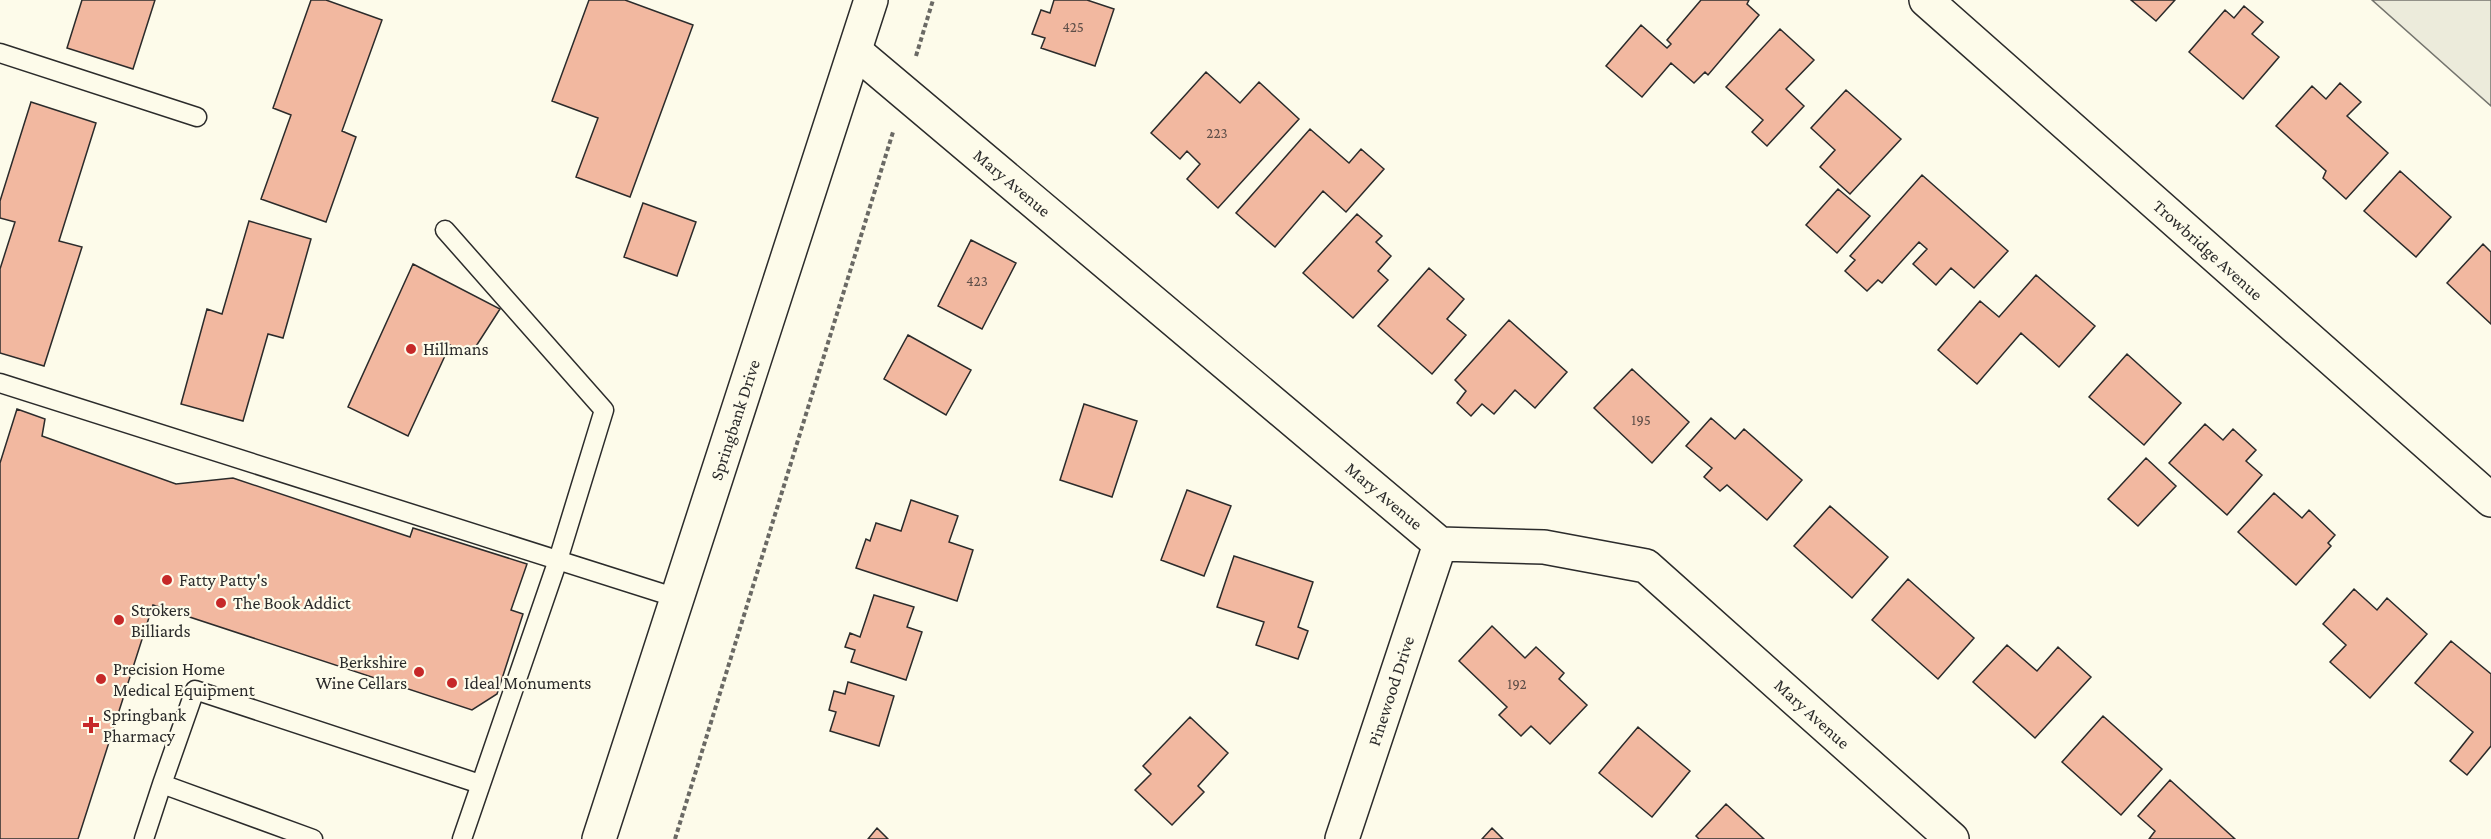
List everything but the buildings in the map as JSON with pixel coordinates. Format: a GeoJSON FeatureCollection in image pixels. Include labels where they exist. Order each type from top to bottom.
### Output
{"type":"FeatureCollection","features":[{"type":"Feature","properties":{"kind":"street","name":"Trowbridge Avenue"},"geometry":{"type":"LineString","coordinates":[[1926,0],[2491,500]]}},
{"type":"Feature","properties":{"kind":"street","name":"Springbank Drive"},"geometry":{"type":"LineString","coordinates":[[599,839],[855,51],[868,1]]}},
{"type":"Feature","properties":{"kind":"street","name":"Mary Avenue"},"geometry":{"type":"LineString","coordinates":[[855,51],[1440,544],[1544,547],[1646,566],[1952,839]]}},
{"type":"Feature","properties":{"kind":"street","name":"Pinewood Drive"},"geometry":{"type":"LineString","coordinates":[[1342,839],[1440,544]]}},
{"type":"Feature","properties":{"kind":"lane"},"geometry":{"type":"LineString","coordinates":[[0,53],[197,117]]}},
{"type":"Feature","properties":{"kind":"lane"},"geometry":{"type":"LineString","coordinates":[[445,230],[604,410],[558,560],[462,839]]}},
{"type":"Feature","properties":{"kind":"lane"},"geometry":{"type":"LineString","coordinates":[[0,383],[677,598]]}},
{"type":"Feature","properties":{"kind":"lane"},"geometry":{"type":"LineString","coordinates":[[144,839],[195,690],[480,784]]}},
{"type":"Feature","properties":{"kind":"lane"},"geometry":{"type":"LineString","coordinates":[[162,784],[313,839]]}},
{"type":"Feature","properties":{"kind":"path"},"geometry":{"type":"LineString","coordinates":[[675,839],[933,0]]}},
{"type":"Feature","properties":{"kind":"shaded area"},"geometry":{"type":"Polygon","coordinates":[[[2372,0],[2491,0],[2491,106],[2372,0]]]}},
{"type":"Feature","properties":{"kind":"place","name":"Hillmans"},"geometry":{"type":"Point","coordinates":[411,349]}},
{"type":"Feature","properties":{"kind":"place","name":"Fatty Patty's"},"geometry":{"type":"Point","coordinates":[167,580]}},
{"type":"Feature","properties":{"kind":"place","name":"The Book Addict"},"geometry":{"type":"Point","coordinates":[221,603]}},
{"type":"Feature","properties":{"kind":"place","name":"Strokers Billiards"},"geometry":{"type":"Point","coordinates":[119,620]}},
{"type":"Feature","properties":{"kind":"place","name":"Berkshire Wine Cellars"},"geometry":{"type":"Point","coordinates":[419,672]}},
{"type":"Feature","properties":{"kind":"place","name":"Precision Home Medical Equipment"},"geometry":{"type":"Point","coordinates":[101,679]}},
{"type":"Feature","properties":{"kind":"place","name":"Ideal Monuments"},"geometry":{"type":"Point","coordinates":[452,683]}},
{"type":"Feature","properties":{"kind":"place","name":"Springbank Pharmacy"},"geometry":{"type":"Point","coordinates":[91,725]}}]}
